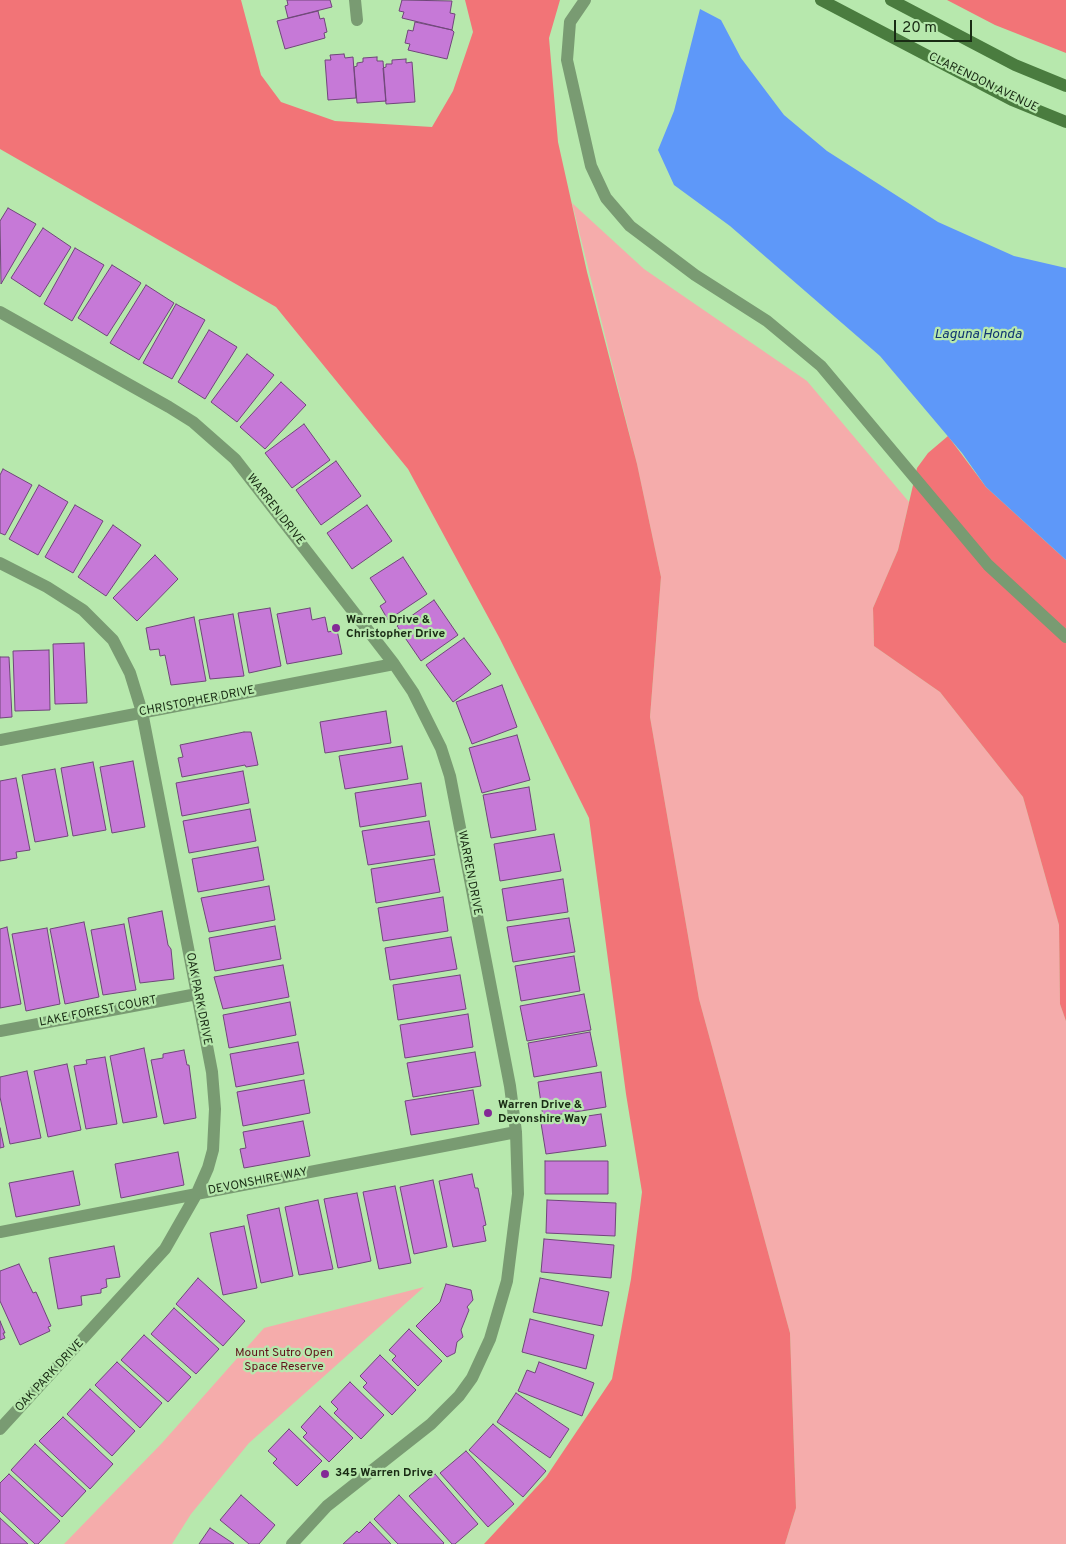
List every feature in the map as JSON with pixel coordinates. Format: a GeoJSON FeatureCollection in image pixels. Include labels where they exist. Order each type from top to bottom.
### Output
{"type":"FeatureCollection","features":[{"type":"Feature","properties":{"kind":"main road","name":"CLARENDON AVENUE"},"geometry":{"type":"LineString","coordinates":[[821,0],[1000,94],[1066,122]]}},
{"type":"Feature","properties":{"kind":"main road"},"geometry":{"type":"LineString","coordinates":[[891,0],[1015,65],[1066,86]]}},
{"type":"Feature","properties":{"kind":"street"},"geometry":{"type":"LineString","coordinates":[[355,0],[357,20]]}},
{"type":"Feature","properties":{"kind":"street"},"geometry":{"type":"LineString","coordinates":[[584,0],[570,22],[567,60],[591,166],[606,198],[630,226],[695,275],[767,321],[821,366],[988,565],[1066,637]]}},
{"type":"Feature","properties":{"kind":"street","name":"WARREN DRIVE"},"geometry":{"type":"LineString","coordinates":[[0,312],[169,407],[194,422],[216,440],[251,478],[394,664],[429,720],[450,776],[508,1076],[516,1132],[518,1194],[507,1280],[490,1338],[472,1378],[459,1396],[432,1424],[352,1485],[304,1530],[292,1544]]}},
{"type":"Feature","properties":{"kind":"street","name":"OAK PARK DRIVE"},"geometry":{"type":"LineString","coordinates":[[0,563],[66,598],[99,624],[123,657],[137,692],[212,1072],[215,1109],[213,1150],[208,1168],[197,1194],[175,1233],[155,1262],[0,1429]]}},
{"type":"Feature","properties":{"kind":"street","name":"CHRISTOPHER DRIVE"},"geometry":{"type":"LineString","coordinates":[[0,740],[394,664]]}},
{"type":"Feature","properties":{"kind":"street","name":"LAKE FOREST COURT"},"geometry":{"type":"LineString","coordinates":[[0,1031],[197,994]]}},
{"type":"Feature","properties":{"kind":"street","name":"DEVONSHIRE WAY"},"geometry":{"type":"LineString","coordinates":[[0,1232],[516,1132]]}},
{"type":"Feature","properties":{"kind":"green space"},"geometry":{"type":"Polygon","coordinates":[[[572,203],[644,269],[807,381],[909,502],[898,550],[873,608],[874,646],[940,692],[1023,797],[1059,925],[1060,1004],[1066,1021],[1066,1544],[785,1544],[796,1508],[790,1333],[699,999],[650,717],[661,577],[637,464],[572,203]]]}},
{"type":"Feature","properties":{"kind":"green space","name":"Mount Sutro Open Space Reserve"},"geometry":{"type":"Polygon","coordinates":[[[424,1287],[249,1443],[191,1514],[172,1544],[64,1544],[162,1443],[264,1328],[424,1287]]]}},
{"type":"Feature","properties":{"kind":"shaded area"},"geometry":{"type":"Polygon","coordinates":[[[0,0],[241,0],[261,75],[281,102],[335,121],[432,127],[453,91],[473,32],[465,0],[560,0],[549,38],[558,142],[587,272],[637,464],[661,577],[650,717],[699,999],[790,1333],[796,1508],[785,1544],[484,1544],[546,1477],[612,1379],[631,1279],[642,1192],[626,1094],[589,818],[500,639],[408,469],[276,307],[0,149],[0,0]]]}},
{"type":"Feature","properties":{"kind":"shaded area"},"geometry":{"type":"Polygon","coordinates":[[[947,0],[1066,0],[1066,53],[995,25],[947,0]]]}},
{"type":"Feature","properties":{"kind":"shaded area"},"geometry":{"type":"Polygon","coordinates":[[[948,436],[986,487],[1066,560],[1066,1021],[1060,1004],[1059,925],[1023,797],[940,692],[874,646],[873,608],[898,550],[917,468],[928,453],[948,436]]]}},
{"type":"Feature","properties":{"kind":"water","name":"Laguna Honda"},"geometry":{"type":"Polygon","coordinates":[[[700,9],[721,20],[741,58],[784,115],[827,151],[938,222],[1014,256],[1066,268],[1066,560],[986,487],[962,453],[880,356],[730,226],[674,185],[658,150],[674,111],[700,9]]]}},
{"type":"Feature","properties":{"kind":"building"},"geometry":{"type":"Polygon","coordinates":[[[287,0],[330,0],[332,7],[288,18],[285,6],[288,5],[287,0]]]}},
{"type":"Feature","properties":{"kind":"building"},"geometry":{"type":"Polygon","coordinates":[[[402,0],[452,1],[450,13],[455,14],[452,30],[402,18],[404,12],[399,11],[402,0]]]}},
{"type":"Feature","properties":{"kind":"building"},"geometry":{"type":"Polygon","coordinates":[[[318,11],[320,19],[324,18],[327,32],[324,33],[325,38],[285,49],[277,21],[318,11]]]}},
{"type":"Feature","properties":{"kind":"building"},"geometry":{"type":"Polygon","coordinates":[[[415,22],[454,32],[447,59],[408,50],[410,44],[405,43],[408,30],[413,31],[415,22]]]}},
{"type":"Feature","properties":{"kind":"building"},"geometry":{"type":"Polygon","coordinates":[[[344,54],[345,58],[353,57],[356,98],[328,100],[325,60],[331,60],[330,55],[344,54]]]}},
{"type":"Feature","properties":{"kind":"building"},"geometry":{"type":"Polygon","coordinates":[[[377,57],[377,61],[383,61],[386,101],[357,103],[354,67],[357,66],[357,63],[363,62],[363,58],[377,57]]]}},
{"type":"Feature","properties":{"kind":"building"},"geometry":{"type":"Polygon","coordinates":[[[406,59],[406,63],[412,62],[415,102],[386,104],[383,68],[386,67],[386,64],[392,64],[392,60],[406,59]]]}},
{"type":"Feature","properties":{"kind":"building"},"geometry":{"type":"Polygon","coordinates":[[[8,208],[36,224],[1,284],[0,221],[8,208]]]}},
{"type":"Feature","properties":{"kind":"building"},"geometry":{"type":"Polygon","coordinates":[[[43,228],[71,247],[40,297],[11,278],[43,228]]]}},
{"type":"Feature","properties":{"kind":"building"},"geometry":{"type":"Polygon","coordinates":[[[75,248],[104,265],[72,321],[44,304],[75,248]]]}},
{"type":"Feature","properties":{"kind":"building"},"geometry":{"type":"Polygon","coordinates":[[[112,265],[141,283],[107,336],[78,318],[112,265]]]}},
{"type":"Feature","properties":{"kind":"building"},"geometry":{"type":"Polygon","coordinates":[[[146,285],[174,303],[139,360],[110,343],[146,285]]]}},
{"type":"Feature","properties":{"kind":"building"},"geometry":{"type":"Polygon","coordinates":[[[176,304],[205,320],[172,379],[143,363],[176,304]]]}},
{"type":"Feature","properties":{"kind":"building"},"geometry":{"type":"Polygon","coordinates":[[[209,330],[237,347],[205,399],[178,382],[209,330]]]}},
{"type":"Feature","properties":{"kind":"building"},"geometry":{"type":"Polygon","coordinates":[[[247,354],[274,375],[237,422],[211,402],[247,354]]]}},
{"type":"Feature","properties":{"kind":"building"},"geometry":{"type":"Polygon","coordinates":[[[281,382],[306,405],[265,449],[240,427],[281,382]]]}},
{"type":"Feature","properties":{"kind":"building"},"geometry":{"type":"Polygon","coordinates":[[[304,424],[330,460],[292,488],[265,453],[304,424]]]}},
{"type":"Feature","properties":{"kind":"building"},"geometry":{"type":"Polygon","coordinates":[[[336,461],[361,496],[321,525],[296,490],[336,461]]]}},
{"type":"Feature","properties":{"kind":"building"},"geometry":{"type":"Polygon","coordinates":[[[3,469],[32,485],[5,535],[0,533],[0,475],[3,469]]]}},
{"type":"Feature","properties":{"kind":"building"},"geometry":{"type":"Polygon","coordinates":[[[39,485],[68,502],[38,555],[9,539],[39,485]]]}},
{"type":"Feature","properties":{"kind":"building"},"geometry":{"type":"Polygon","coordinates":[[[75,505],[103,521],[73,573],[45,557],[75,505]]]}},
{"type":"Feature","properties":{"kind":"building"},"geometry":{"type":"Polygon","coordinates":[[[367,505],[392,541],[352,569],[327,533],[367,505]]]}},
{"type":"Feature","properties":{"kind":"building"},"geometry":{"type":"Polygon","coordinates":[[[113,525],[141,545],[106,596],[78,577],[113,525]]]}},
{"type":"Feature","properties":{"kind":"building"},"geometry":{"type":"Polygon","coordinates":[[[155,555],[178,579],[137,621],[113,598],[155,555]]]}},
{"type":"Feature","properties":{"kind":"building"},"geometry":{"type":"Polygon","coordinates":[[[403,557],[427,594],[388,620],[380,606],[386,602],[370,578],[403,557]]]}},
{"type":"Feature","properties":{"kind":"building"},"geometry":{"type":"Polygon","coordinates":[[[434,600],[458,635],[421,661],[397,626],[434,600]]]}},
{"type":"Feature","properties":{"kind":"building"},"geometry":{"type":"Polygon","coordinates":[[[270,608],[281,666],[249,673],[238,613],[270,608]]]}},
{"type":"Feature","properties":{"kind":"building"},"geometry":{"type":"Polygon","coordinates":[[[310,608],[312,620],[325,617],[328,632],[337,630],[342,654],[287,664],[277,614],[310,608]]]}},
{"type":"Feature","properties":{"kind":"building"},"geometry":{"type":"Polygon","coordinates":[[[233,614],[244,676],[210,679],[199,620],[233,614]]]}},
{"type":"Feature","properties":{"kind":"building"},"geometry":{"type":"Polygon","coordinates":[[[194,617],[206,681],[171,685],[165,655],[160,656],[159,649],[150,650],[146,628],[194,617]]]}},
{"type":"Feature","properties":{"kind":"building"},"geometry":{"type":"Polygon","coordinates":[[[464,638],[491,674],[453,702],[426,665],[464,638]]]}},
{"type":"Feature","properties":{"kind":"building"},"geometry":{"type":"Polygon","coordinates":[[[84,643],[87,703],[55,704],[53,644],[84,643]]]}},
{"type":"Feature","properties":{"kind":"building"},"geometry":{"type":"Polygon","coordinates":[[[49,650],[50,710],[15,711],[13,651],[49,650]]]}},
{"type":"Feature","properties":{"kind":"building"},"geometry":{"type":"Polygon","coordinates":[[[0,657],[9,657],[12,717],[0,718],[0,657]]]}},
{"type":"Feature","properties":{"kind":"building"},"geometry":{"type":"Polygon","coordinates":[[[502,685],[517,727],[472,744],[456,702],[502,685]]]}},
{"type":"Feature","properties":{"kind":"building"},"geometry":{"type":"Polygon","coordinates":[[[386,711],[391,743],[325,753],[320,722],[386,711]]]}},
{"type":"Feature","properties":{"kind":"building"},"geometry":{"type":"Polygon","coordinates":[[[251,732],[258,765],[246,767],[245,765],[182,777],[178,758],[183,757],[180,745],[251,732]]]}},
{"type":"Feature","properties":{"kind":"building"},"geometry":{"type":"Polygon","coordinates":[[[517,735],[530,780],[482,793],[469,748],[517,735]]]}},
{"type":"Feature","properties":{"kind":"building"},"geometry":{"type":"Polygon","coordinates":[[[402,746],[408,779],[345,789],[339,756],[402,746]]]}},
{"type":"Feature","properties":{"kind":"building"},"geometry":{"type":"Polygon","coordinates":[[[133,761],[145,827],[112,833],[100,767],[133,761]]]}},
{"type":"Feature","properties":{"kind":"building"},"geometry":{"type":"Polygon","coordinates":[[[93,762],[106,830],[73,836],[61,768],[93,762]]]}},
{"type":"Feature","properties":{"kind":"building"},"geometry":{"type":"Polygon","coordinates":[[[55,769],[68,836],[35,842],[22,775],[55,769]]]}},
{"type":"Feature","properties":{"kind":"building"},"geometry":{"type":"Polygon","coordinates":[[[243,771],[249,803],[182,816],[176,783],[243,771]]]}},
{"type":"Feature","properties":{"kind":"building"},"geometry":{"type":"Polygon","coordinates":[[[16,778],[30,850],[16,852],[17,858],[0,861],[0,781],[16,778]]]}},
{"type":"Feature","properties":{"kind":"building"},"geometry":{"type":"Polygon","coordinates":[[[421,783],[426,816],[360,827],[355,793],[421,783]]]}},
{"type":"Feature","properties":{"kind":"building"},"geometry":{"type":"Polygon","coordinates":[[[529,787],[536,830],[491,838],[483,795],[529,787]]]}},
{"type":"Feature","properties":{"kind":"building"},"geometry":{"type":"Polygon","coordinates":[[[250,809],[256,841],[189,853],[183,821],[250,809]]]}},
{"type":"Feature","properties":{"kind":"building"},"geometry":{"type":"Polygon","coordinates":[[[429,821],[435,855],[368,865],[362,831],[429,821]]]}},
{"type":"Feature","properties":{"kind":"building"},"geometry":{"type":"Polygon","coordinates":[[[554,834],[561,871],[500,881],[494,844],[554,834]]]}},
{"type":"Feature","properties":{"kind":"building"},"geometry":{"type":"Polygon","coordinates":[[[258,847],[264,880],[198,892],[192,859],[258,847]]]}},
{"type":"Feature","properties":{"kind":"building"},"geometry":{"type":"Polygon","coordinates":[[[434,859],[440,892],[376,903],[371,869],[434,859]]]}},
{"type":"Feature","properties":{"kind":"building"},"geometry":{"type":"Polygon","coordinates":[[[563,879],[568,912],[507,921],[502,889],[563,879]]]}},
{"type":"Feature","properties":{"kind":"building"},"geometry":{"type":"Polygon","coordinates":[[[269,886],[275,920],[209,932],[201,898],[269,886]]]}},
{"type":"Feature","properties":{"kind":"building"},"geometry":{"type":"Polygon","coordinates":[[[443,897],[448,931],[383,941],[378,908],[443,897]]]}},
{"type":"Feature","properties":{"kind":"building"},"geometry":{"type":"Polygon","coordinates":[[[162,911],[168,945],[171,949],[174,979],[140,983],[128,918],[162,911]]]}},
{"type":"Feature","properties":{"kind":"building"},"geometry":{"type":"Polygon","coordinates":[[[569,918],[575,952],[513,962],[507,927],[569,918]]]}},
{"type":"Feature","properties":{"kind":"building"},"geometry":{"type":"Polygon","coordinates":[[[84,922],[99,997],[65,1004],[50,929],[84,922]]]}},
{"type":"Feature","properties":{"kind":"building"},"geometry":{"type":"Polygon","coordinates":[[[124,924],[136,990],[103,995],[91,930],[124,924]]]}},
{"type":"Feature","properties":{"kind":"building"},"geometry":{"type":"Polygon","coordinates":[[[275,926],[281,959],[215,971],[209,938],[275,926]]]}},
{"type":"Feature","properties":{"kind":"building"},"geometry":{"type":"Polygon","coordinates":[[[7,927],[21,1004],[0,1008],[0,929],[7,927]]]}},
{"type":"Feature","properties":{"kind":"building"},"geometry":{"type":"Polygon","coordinates":[[[47,928],[60,1004],[26,1011],[12,934],[47,928]]]}},
{"type":"Feature","properties":{"kind":"building"},"geometry":{"type":"Polygon","coordinates":[[[451,937],[457,969],[390,980],[385,948],[451,937]]]}},
{"type":"Feature","properties":{"kind":"building"},"geometry":{"type":"Polygon","coordinates":[[[574,956],[580,991],[521,1001],[515,966],[574,956]]]}},
{"type":"Feature","properties":{"kind":"building"},"geometry":{"type":"Polygon","coordinates":[[[283,965],[289,997],[223,1009],[214,977],[283,965]]]}},
{"type":"Feature","properties":{"kind":"building"},"geometry":{"type":"Polygon","coordinates":[[[460,975],[466,1009],[398,1020],[393,985],[460,975]]]}},
{"type":"Feature","properties":{"kind":"building"},"geometry":{"type":"Polygon","coordinates":[[[584,994],[591,1030],[527,1041],[520,1006],[584,994]]]}},
{"type":"Feature","properties":{"kind":"building"},"geometry":{"type":"Polygon","coordinates":[[[290,1002],[296,1035],[229,1048],[223,1015],[290,1002]]]}},
{"type":"Feature","properties":{"kind":"building"},"geometry":{"type":"Polygon","coordinates":[[[468,1014],[473,1047],[405,1058],[400,1025],[468,1014]]]}},
{"type":"Feature","properties":{"kind":"building"},"geometry":{"type":"Polygon","coordinates":[[[590,1032],[597,1066],[534,1077],[528,1043],[590,1032]]]}},
{"type":"Feature","properties":{"kind":"building"},"geometry":{"type":"Polygon","coordinates":[[[298,1042],[304,1074],[236,1087],[230,1054],[298,1042]]]}},
{"type":"Feature","properties":{"kind":"building"},"geometry":{"type":"Polygon","coordinates":[[[144,1048],[157,1117],[123,1123],[110,1056],[144,1048]]]}},
{"type":"Feature","properties":{"kind":"building"},"geometry":{"type":"Polygon","coordinates":[[[184,1050],[187,1065],[189,1065],[196,1118],[164,1124],[151,1060],[163,1058],[163,1054],[184,1050]]]}},
{"type":"Feature","properties":{"kind":"building"},"geometry":{"type":"Polygon","coordinates":[[[475,1052],[481,1086],[413,1097],[407,1063],[475,1052]]]}},
{"type":"Feature","properties":{"kind":"building"},"geometry":{"type":"Polygon","coordinates":[[[105,1057],[117,1124],[86,1129],[74,1066],[87,1064],[86,1060],[105,1057]]]}},
{"type":"Feature","properties":{"kind":"building"},"geometry":{"type":"Polygon","coordinates":[[[67,1064],[81,1130],[48,1137],[34,1071],[67,1064]]]}},
{"type":"Feature","properties":{"kind":"building"},"geometry":{"type":"Polygon","coordinates":[[[27,1071],[41,1138],[10,1144],[0,1097],[0,1077],[27,1071]]]}},
{"type":"Feature","properties":{"kind":"building"},"geometry":{"type":"Polygon","coordinates":[[[601,1072],[606,1107],[543,1117],[538,1082],[601,1072]]]}},
{"type":"Feature","properties":{"kind":"building"},"geometry":{"type":"Polygon","coordinates":[[[304,1080],[310,1113],[243,1126],[237,1092],[304,1080]]]}},
{"type":"Feature","properties":{"kind":"building"},"geometry":{"type":"Polygon","coordinates":[[[473,1090],[479,1124],[411,1135],[405,1101],[473,1090]]]}},
{"type":"Feature","properties":{"kind":"building"},"geometry":{"type":"Polygon","coordinates":[[[601,1114],[606,1146],[546,1154],[541,1123],[601,1114]]]}},
{"type":"Feature","properties":{"kind":"building"},"geometry":{"type":"Polygon","coordinates":[[[303,1121],[310,1156],[244,1168],[240,1149],[246,1148],[243,1132],[303,1121]]]}},
{"type":"Feature","properties":{"kind":"building"},"geometry":{"type":"Polygon","coordinates":[[[0,1128],[4,1147],[0,1148],[0,1128]]]}},
{"type":"Feature","properties":{"kind":"building"},"geometry":{"type":"Polygon","coordinates":[[[178,1152],[184,1185],[121,1198],[115,1164],[178,1152]]]}},
{"type":"Feature","properties":{"kind":"building"},"geometry":{"type":"Polygon","coordinates":[[[545,1161],[608,1161],[608,1194],[545,1194],[545,1161]]]}},
{"type":"Feature","properties":{"kind":"building"},"geometry":{"type":"Polygon","coordinates":[[[73,1171],[80,1205],[16,1217],[9,1183],[73,1171]]]}},
{"type":"Feature","properties":{"kind":"building"},"geometry":{"type":"Polygon","coordinates":[[[472,1174],[475,1188],[478,1188],[486,1225],[483,1226],[486,1241],[453,1247],[439,1181],[472,1174]]]}},
{"type":"Feature","properties":{"kind":"building"},"geometry":{"type":"Polygon","coordinates":[[[433,1180],[447,1247],[414,1254],[400,1187],[433,1180]]]}},
{"type":"Feature","properties":{"kind":"building"},"geometry":{"type":"Polygon","coordinates":[[[395,1186],[411,1263],[379,1269],[363,1192],[395,1186]]]}},
{"type":"Feature","properties":{"kind":"building"},"geometry":{"type":"Polygon","coordinates":[[[357,1193],[371,1261],[338,1268],[324,1199],[357,1193]]]}},
{"type":"Feature","properties":{"kind":"building"},"geometry":{"type":"Polygon","coordinates":[[[318,1200],[333,1269],[299,1275],[285,1207],[318,1200]]]}},
{"type":"Feature","properties":{"kind":"building"},"geometry":{"type":"Polygon","coordinates":[[[547,1200],[616,1203],[615,1236],[546,1233],[547,1200]]]}},
{"type":"Feature","properties":{"kind":"building"},"geometry":{"type":"Polygon","coordinates":[[[279,1208],[293,1276],[261,1283],[247,1215],[279,1208]]]}},
{"type":"Feature","properties":{"kind":"building"},"geometry":{"type":"Polygon","coordinates":[[[244,1226],[257,1288],[223,1295],[210,1233],[244,1226]]]}},
{"type":"Feature","properties":{"kind":"building"},"geometry":{"type":"Polygon","coordinates":[[[544,1239],[614,1245],[611,1278],[541,1272],[544,1239]]]}},
{"type":"Feature","properties":{"kind":"building"},"geometry":{"type":"Polygon","coordinates":[[[114,1246],[120,1277],[106,1279],[107,1287],[101,1289],[101,1293],[81,1296],[82,1305],[58,1309],[49,1258],[114,1246]]]}},
{"type":"Feature","properties":{"kind":"building"},"geometry":{"type":"Polygon","coordinates":[[[19,1264],[33,1293],[36,1292],[51,1326],[48,1327],[50,1331],[20,1345],[0,1301],[0,1271],[19,1264]]]}},
{"type":"Feature","properties":{"kind":"building"},"geometry":{"type":"Polygon","coordinates":[[[198,1278],[245,1321],[223,1346],[176,1304],[198,1278]]]}},
{"type":"Feature","properties":{"kind":"building"},"geometry":{"type":"Polygon","coordinates":[[[540,1278],[609,1292],[602,1326],[533,1312],[540,1278]]]}},
{"type":"Feature","properties":{"kind":"building"},"geometry":{"type":"Polygon","coordinates":[[[446,1284],[471,1290],[473,1300],[467,1307],[469,1310],[461,1330],[463,1337],[457,1342],[455,1353],[447,1357],[416,1326],[440,1302],[446,1284]]]}},
{"type":"Feature","properties":{"kind":"building"},"geometry":{"type":"Polygon","coordinates":[[[174,1308],[219,1349],[196,1374],[151,1334],[174,1308]]]}},
{"type":"Feature","properties":{"kind":"building"},"geometry":{"type":"Polygon","coordinates":[[[530,1319],[594,1335],[586,1369],[522,1352],[530,1319]]]}},
{"type":"Feature","properties":{"kind":"building"},"geometry":{"type":"Polygon","coordinates":[[[0,1321],[5,1338],[0,1340],[0,1321]]]}},
{"type":"Feature","properties":{"kind":"building"},"geometry":{"type":"Polygon","coordinates":[[[409,1329],[442,1361],[418,1386],[392,1360],[396,1356],[389,1350],[409,1329]]]}},
{"type":"Feature","properties":{"kind":"building"},"geometry":{"type":"Polygon","coordinates":[[[144,1335],[191,1377],[168,1402],[121,1360],[144,1335]]]}},
{"type":"Feature","properties":{"kind":"building"},"geometry":{"type":"Polygon","coordinates":[[[380,1355],[416,1390],[392,1415],[363,1387],[367,1383],[360,1376],[380,1355]]]}},
{"type":"Feature","properties":{"kind":"building"},"geometry":{"type":"Polygon","coordinates":[[[117,1362],[162,1403],[140,1428],[95,1385],[117,1362]]]}},
{"type":"Feature","properties":{"kind":"building"},"geometry":{"type":"Polygon","coordinates":[[[539,1362],[594,1383],[582,1416],[518,1391],[527,1370],[535,1373],[539,1362]]]}},
{"type":"Feature","properties":{"kind":"building"},"geometry":{"type":"Polygon","coordinates":[[[350,1382],[384,1415],[361,1439],[334,1413],[338,1409],[331,1402],[350,1382]]]}},
{"type":"Feature","properties":{"kind":"building"},"geometry":{"type":"Polygon","coordinates":[[[90,1389],[135,1431],[112,1456],[67,1414],[90,1389]]]}},
{"type":"Feature","properties":{"kind":"building"},"geometry":{"type":"Polygon","coordinates":[[[516,1393],[569,1429],[550,1458],[497,1422],[516,1393]]]}},
{"type":"Feature","properties":{"kind":"building"},"geometry":{"type":"Polygon","coordinates":[[[320,1406],[353,1438],[329,1462],[303,1437],[307,1433],[301,1427],[320,1406]]]}},
{"type":"Feature","properties":{"kind":"building"},"geometry":{"type":"Polygon","coordinates":[[[63,1417],[113,1464],[90,1489],[39,1441],[63,1417]]]}},
{"type":"Feature","properties":{"kind":"building"},"geometry":{"type":"Polygon","coordinates":[[[493,1424],[546,1471],[523,1497],[469,1450],[493,1424]]]}},
{"type":"Feature","properties":{"kind":"building"},"geometry":{"type":"Polygon","coordinates":[[[289,1429],[322,1461],[297,1486],[273,1463],[277,1459],[268,1451],[289,1429]]]}},
{"type":"Feature","properties":{"kind":"building"},"geometry":{"type":"Polygon","coordinates":[[[35,1444],[86,1491],[62,1517],[11,1470],[35,1444]]]}},
{"type":"Feature","properties":{"kind":"building"},"geometry":{"type":"Polygon","coordinates":[[[466,1451],[514,1504],[488,1527],[440,1473],[466,1451]]]}},
{"type":"Feature","properties":{"kind":"building"},"geometry":{"type":"Polygon","coordinates":[[[9,1474],[60,1521],[38,1544],[35,1544],[0,1511],[0,1483],[9,1474]]]}},
{"type":"Feature","properties":{"kind":"building"},"geometry":{"type":"Polygon","coordinates":[[[435,1474],[478,1524],[455,1544],[452,1544],[409,1496],[435,1474]]]}},
{"type":"Feature","properties":{"kind":"building"},"geometry":{"type":"Polygon","coordinates":[[[241,1495],[275,1525],[259,1544],[249,1544],[220,1520],[241,1495]]]}},
{"type":"Feature","properties":{"kind":"building"},"geometry":{"type":"Polygon","coordinates":[[[399,1495],[443,1544],[398,1544],[374,1519],[399,1495]]]}},
{"type":"Feature","properties":{"kind":"building"},"geometry":{"type":"Polygon","coordinates":[[[0,1518],[28,1544],[0,1544],[0,1518]]]}},
{"type":"Feature","properties":{"kind":"building"},"geometry":{"type":"Polygon","coordinates":[[[370,1522],[391,1544],[343,1544],[357,1531],[359,1533],[370,1522]]]}},
{"type":"Feature","properties":{"kind":"building"},"geometry":{"type":"Polygon","coordinates":[[[210,1528],[234,1544],[199,1544],[210,1528]]]}},
{"type":"Feature","properties":{"kind":"place","name":"Warren Drive & Christopher Drive"},"geometry":{"type":"Point","coordinates":[336,628]}},
{"type":"Feature","properties":{"kind":"place","name":"Warren Drive & Devonshire Way"},"geometry":{"type":"Point","coordinates":[488,1113]}},
{"type":"Feature","properties":{"kind":"place","name":"345 Warren Drive"},"geometry":{"type":"Point","coordinates":[325,1474]}}]}
